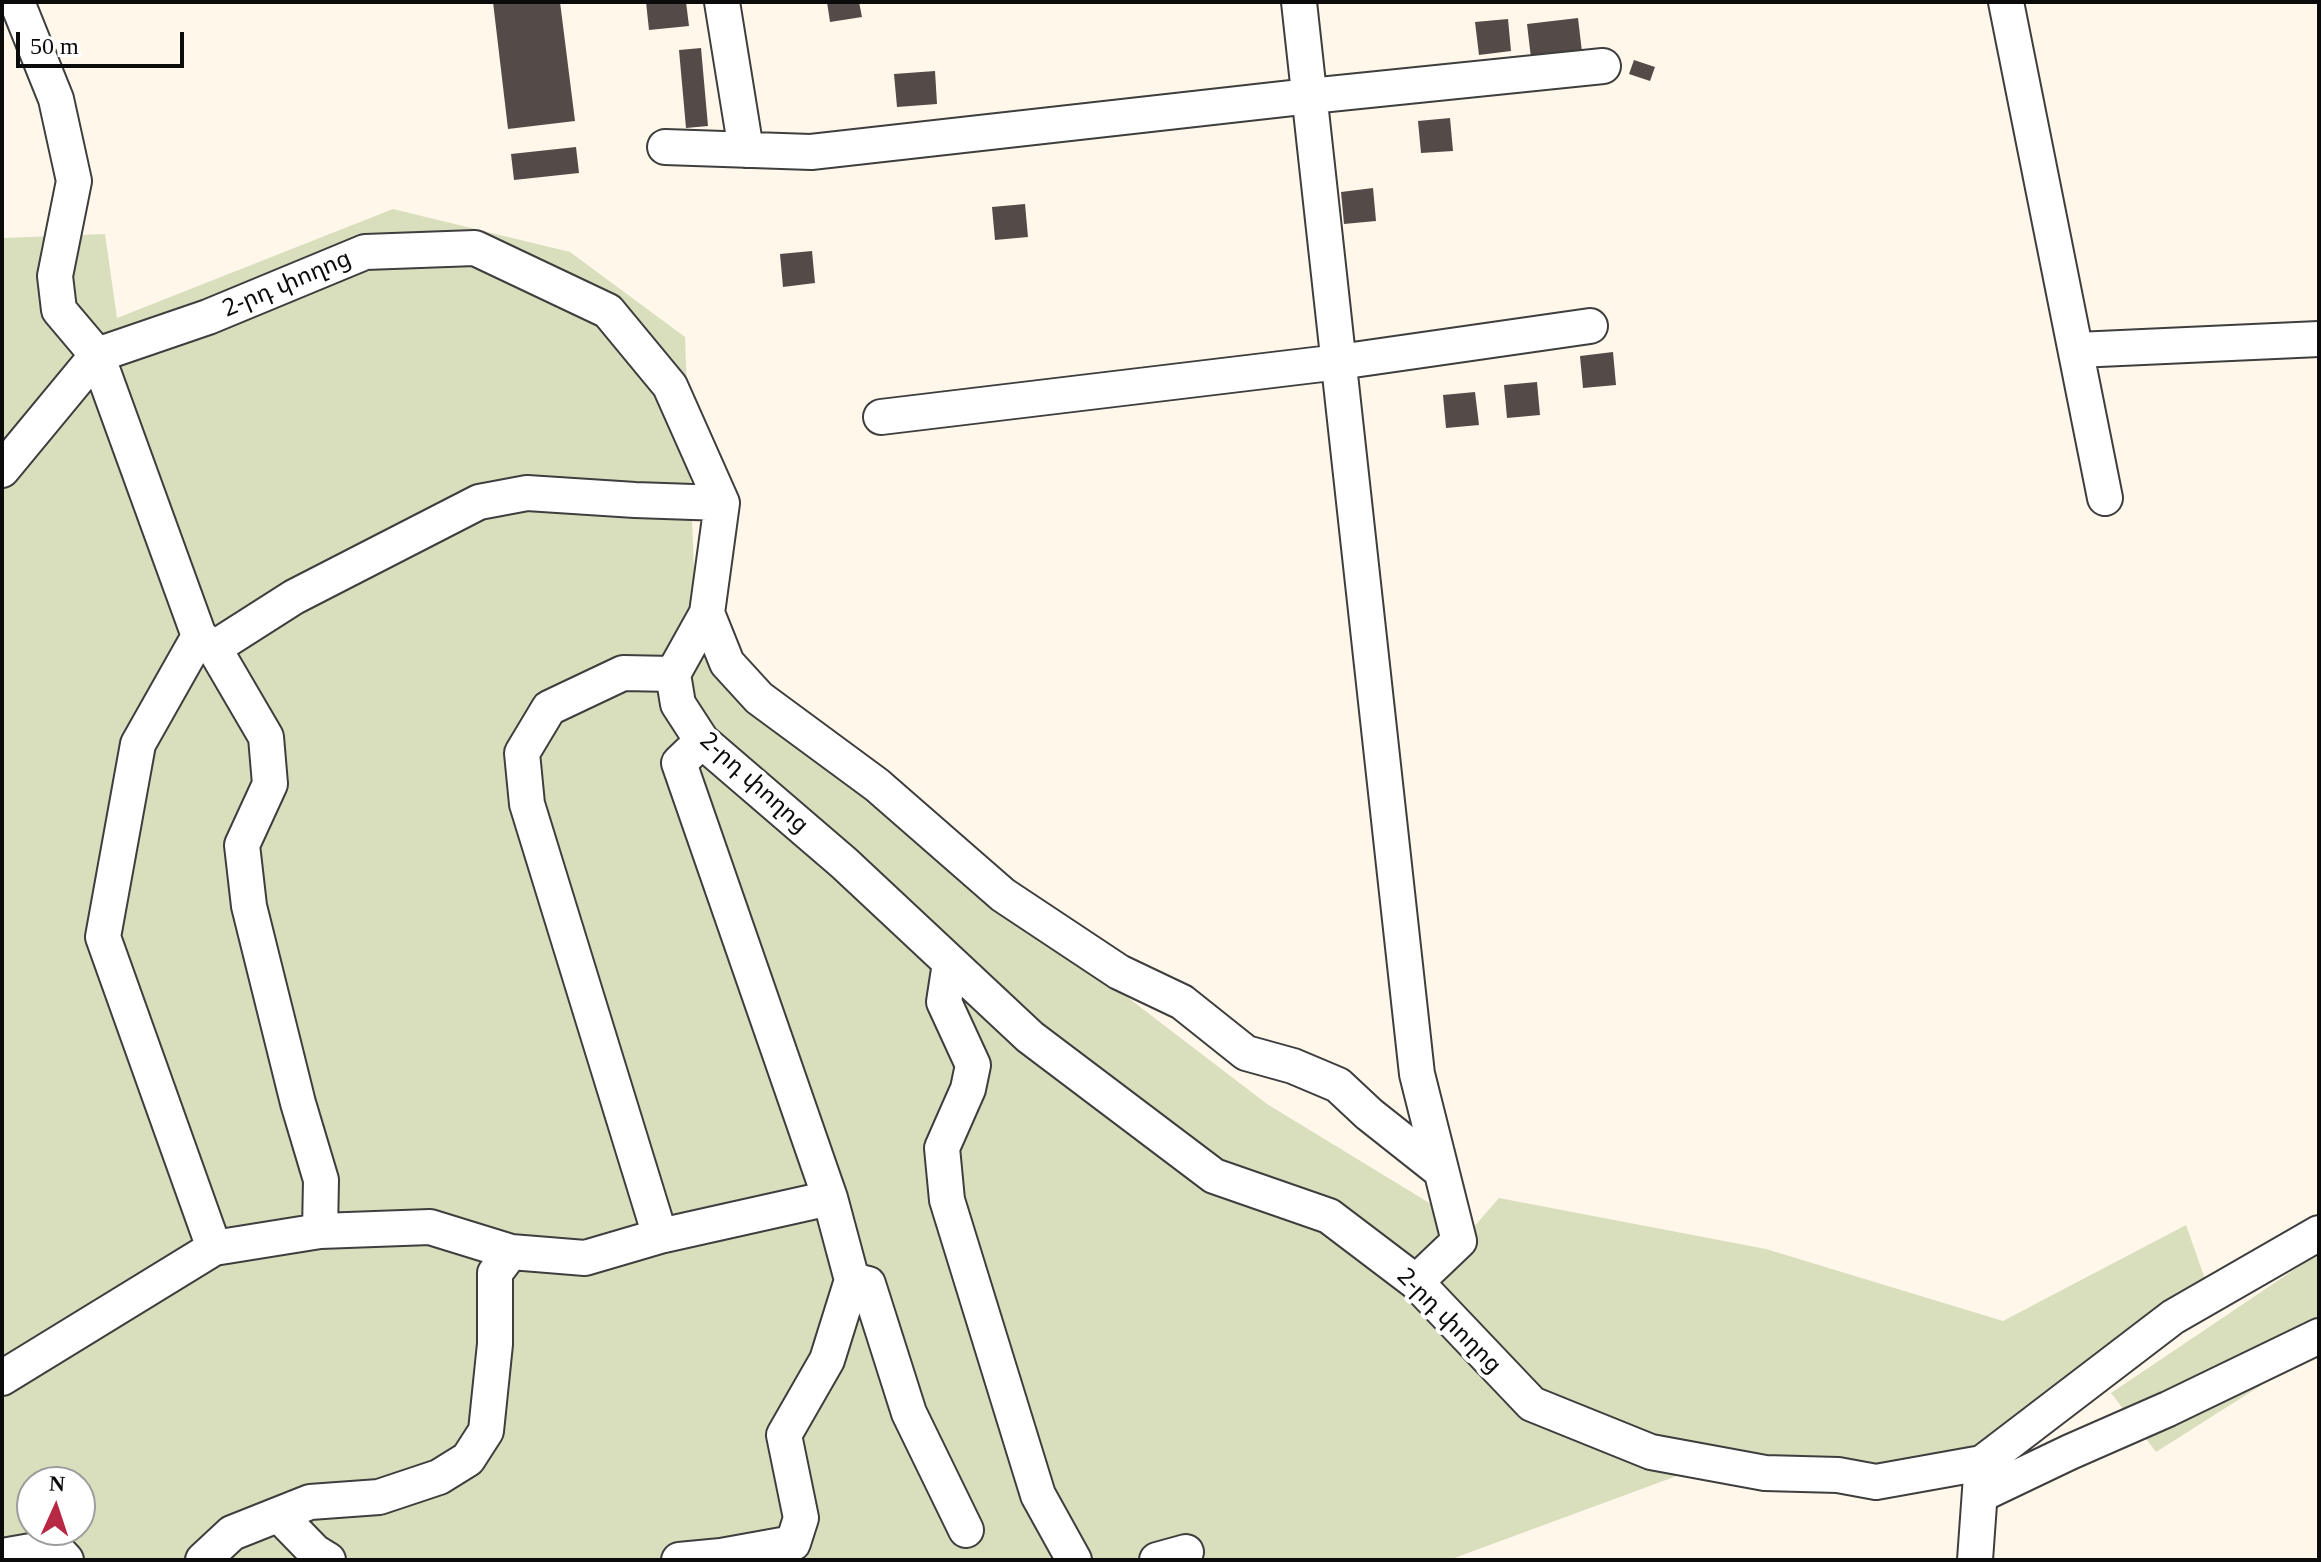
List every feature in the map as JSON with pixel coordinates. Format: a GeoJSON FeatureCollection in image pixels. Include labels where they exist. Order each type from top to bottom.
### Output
{"type":"FeatureCollection","features":[{"type":"Feature","properties":{"kind":"street"},"geometry":{"type":"LineString","coordinates":[[17,2],[56,99],[74,181],[55,276],[59,310],[97,355],[207,642],[266,737],[270,784],[242,845],[249,906],[298,1103],[321,1180],[320,1231]]}},
{"type":"Feature","properties":{"kind":"street"},"geometry":{"type":"LineString","coordinates":[[722,2],[746,150]]}},
{"type":"Feature","properties":{"kind":"street"},"geometry":{"type":"LineString","coordinates":[[1299,2],[1417,1074],[1459,1241],[1416,1282]]}},
{"type":"Feature","properties":{"kind":"street"},"geometry":{"type":"LineString","coordinates":[[2006,2],[2105,498]]}},
{"type":"Feature","properties":{"kind":"street"},"geometry":{"type":"LineString","coordinates":[[665,147],[811,152],[1603,66]]}},
{"type":"Feature","properties":{"kind":"street","name":"2-րդ փողոց"},"geometry":{"type":"LineString","coordinates":[[97,355],[208,317],[365,252],[475,248],[608,311],[670,386],[722,503]]}},
{"type":"Feature","properties":{"kind":"street"},"geometry":{"type":"LineString","coordinates":[[881,417],[1339,362],[1590,326]]}},
{"type":"Feature","properties":{"kind":"street"},"geometry":{"type":"LineString","coordinates":[[2077,350],[2319,339]]}},
{"type":"Feature","properties":{"kind":"street"},"geometry":{"type":"LineString","coordinates":[[2,470],[97,355]]}},
{"type":"Feature","properties":{"kind":"street"},"geometry":{"type":"LineString","coordinates":[[214,1248],[103,937],[138,744],[207,642],[479,502],[527,493],[722,503],[707,613],[673,674],[623,673],[549,708],[522,753],[527,804],[660,1236]]}},
{"type":"Feature","properties":{"kind":"street"},"geometry":{"type":"LineString","coordinates":[[707,613],[727,663],[759,698],[877,785],[1003,895],[1119,972],[1182,1002],[1246,1053],[1293,1066],[1338,1085],[1441,1171]]}},
{"type":"Feature","properties":{"kind":"street","name":"2-րդ փողոց"},"geometry":{"type":"LineString","coordinates":[[673,674],[678,704],[702,741],[844,863],[1030,1037],[1214,1176],[1329,1216],[1416,1282],[1532,1404],[1651,1452],[1765,1473],[1838,1475],[1876,1482],[1981,1479]]}},
{"type":"Feature","properties":{"kind":"street"},"geometry":{"type":"LineString","coordinates":[[679,1560],[793,1543],[801,1518],[784,1435],[827,1360],[852,1280],[830,1198],[679,763],[702,741]]}},
{"type":"Feature","properties":{"kind":"street"},"geometry":{"type":"LineString","coordinates":[[950,963],[944,1002],[973,1065],[968,1089],[942,1148],[947,1200],[1038,1495],[1074,1560]]}},
{"type":"Feature","properties":{"kind":"street"},"geometry":{"type":"LineString","coordinates":[[2,1378],[214,1248],[320,1231],[430,1227],[511,1252],[585,1258],[660,1236],[830,1198]]}},
{"type":"Feature","properties":{"kind":"street"},"geometry":{"type":"LineString","coordinates":[[1975,1560],[1981,1479],[2173,1317],[2319,1233]]}},
{"type":"Feature","properties":{"kind":"street"},"geometry":{"type":"LineString","coordinates":[[203,1560],[232,1533],[310,1502],[379,1497],[439,1477],[468,1459],[486,1431],[495,1344],[495,1273],[511,1252]]}},
{"type":"Feature","properties":{"kind":"street"},"geometry":{"type":"LineString","coordinates":[[852,1280],[868,1284],[909,1413],[966,1530]]}},
{"type":"Feature","properties":{"kind":"street"},"geometry":{"type":"LineString","coordinates":[[1981,1479],[2168,1409],[2319,1336]]}},
{"type":"Feature","properties":{"kind":"street"},"geometry":{"type":"LineString","coordinates":[[279,1515],[315,1552],[328,1560]]}},
{"type":"Feature","properties":{"kind":"street"},"geometry":{"type":"LineString","coordinates":[[3,1560],[8,1555],[54,1547],[66,1560]]}},
{"type":"Feature","properties":{"kind":"green space"},"geometry":{"type":"Polygon","coordinates":[[[393,209],[570,252],[685,337],[696,623],[731,694],[1267,1104],[1472,1229],[1499,1198],[1766,1249],[2003,1321],[2186,1225],[2205,1279],[1980,1457],[1897,1474],[1712,1463],[1449,1560],[1209,1560],[1146,1554],[1132,1560],[2,1560],[2,238],[105,234],[117,318],[393,209]]]}},
{"type":"Feature","properties":{"kind":"green space"},"geometry":{"type":"Polygon","coordinates":[[[2319,1253],[2319,1353],[2268,1381],[2156,1452],[2111,1393],[2319,1253]]]}},
{"type":"Feature","properties":{"kind":"building"},"geometry":{"type":"Polygon","coordinates":[[[493,2],[560,2],[575,121],[508,129],[493,2]]]}},
{"type":"Feature","properties":{"kind":"building"},"geometry":{"type":"Polygon","coordinates":[[[646,2],[686,2],[689,26],[649,30],[646,2]]]}},
{"type":"Feature","properties":{"kind":"building"},"geometry":{"type":"Polygon","coordinates":[[[827,2],[859,2],[862,17],[830,22],[827,2]]]}},
{"type":"Feature","properties":{"kind":"building"},"geometry":{"type":"Polygon","coordinates":[[[1578,18],[1582,52],[1531,58],[1527,24],[1578,18]]]}},
{"type":"Feature","properties":{"kind":"building"},"geometry":{"type":"Polygon","coordinates":[[[1508,19],[1511,51],[1479,55],[1475,22],[1508,19]]]}},
{"type":"Feature","properties":{"kind":"building"},"geometry":{"type":"Polygon","coordinates":[[[701,48],[708,126],[686,128],[679,50],[701,48]]]}},
{"type":"Feature","properties":{"kind":"building"},"geometry":{"type":"Polygon","coordinates":[[[1634,60],[1655,67],[1650,81],[1629,74],[1634,60]]]}},
{"type":"Feature","properties":{"kind":"building"},"geometry":{"type":"Polygon","coordinates":[[[935,71],[937,104],[897,107],[894,74],[935,71]]]}},
{"type":"Feature","properties":{"kind":"building"},"geometry":{"type":"Polygon","coordinates":[[[1450,118],[1453,151],[1421,153],[1418,121],[1450,118]]]}},
{"type":"Feature","properties":{"kind":"building"},"geometry":{"type":"Polygon","coordinates":[[[576,147],[579,173],[514,180],[511,154],[576,147]]]}},
{"type":"Feature","properties":{"kind":"building"},"geometry":{"type":"Polygon","coordinates":[[[1373,188],[1376,221],[1344,224],[1341,192],[1373,188]]]}},
{"type":"Feature","properties":{"kind":"building"},"geometry":{"type":"Polygon","coordinates":[[[1025,204],[1028,237],[995,240],[992,207],[1025,204]]]}},
{"type":"Feature","properties":{"kind":"building"},"geometry":{"type":"Polygon","coordinates":[[[812,251],[815,283],[783,287],[780,254],[812,251]]]}},
{"type":"Feature","properties":{"kind":"building"},"geometry":{"type":"Polygon","coordinates":[[[1613,352],[1616,385],[1583,388],[1580,356],[1613,352]]]}},
{"type":"Feature","properties":{"kind":"building"},"geometry":{"type":"Polygon","coordinates":[[[1537,382],[1540,415],[1507,418],[1504,385],[1537,382]]]}},
{"type":"Feature","properties":{"kind":"building"},"geometry":{"type":"Polygon","coordinates":[[[1475,392],[1479,425],[1446,428],[1443,395],[1475,392]]]}}]}
